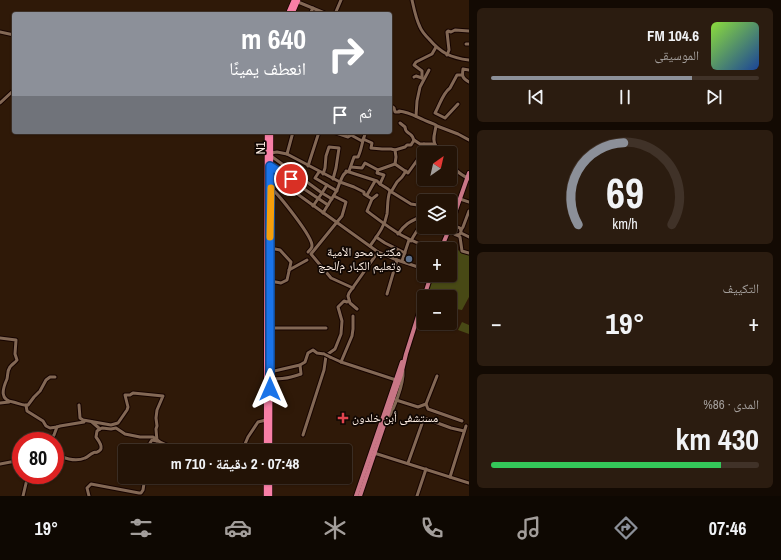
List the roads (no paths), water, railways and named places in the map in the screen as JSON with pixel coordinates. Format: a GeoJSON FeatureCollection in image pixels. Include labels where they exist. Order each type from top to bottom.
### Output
{"type":"FeatureCollection","features":[{"type":"Feature","properties":{"kind":"highway"},"geometry":{"type":"LineString","coordinates":[[289,12],[297,1]]}},
{"type":"Feature","properties":{"kind":"highway"},"geometry":{"type":"LineString","coordinates":[[293,12],[297,1]]}},
{"type":"Feature","properties":{"kind":"highway","name":"N1"},"geometry":{"type":"LineString","coordinates":[[266,444],[267,134]]}},
{"type":"Feature","properties":{"kind":"highway","name":"N1"},"geometry":{"type":"LineString","coordinates":[[270,444],[271,134]]}},
{"type":"Feature","properties":{"kind":"highway"},"geometry":{"type":"LineString","coordinates":[[266,484],[266,496]]}},
{"type":"Feature","properties":{"kind":"highway"},"geometry":{"type":"LineString","coordinates":[[270,484],[270,496]]}},
{"type":"Feature","properties":{"kind":"main road"},"geometry":{"type":"LineString","coordinates":[[457,209],[469,177]]}},
{"type":"Feature","properties":{"kind":"main road"},"geometry":{"type":"LineString","coordinates":[[356,496],[386,422],[417,319]]}},
{"type":"Feature","properties":{"kind":"main road"},"geometry":{"type":"LineString","coordinates":[[360,496],[396,380],[406,354]]}},
{"type":"Feature","properties":{"kind":"street"},"geometry":{"type":"LineString","coordinates":[[336,12],[341,0]]}},
{"type":"Feature","properties":{"kind":"street"},"geometry":{"type":"LineString","coordinates":[[412,0],[420,28],[436,47],[447,55],[459,59],[469,60]]}},
{"type":"Feature","properties":{"kind":"street"},"geometry":{"type":"LineString","coordinates":[[297,1],[322,12]]}},
{"type":"Feature","properties":{"kind":"street"},"geometry":{"type":"LineString","coordinates":[[311,12],[313,8]]}},
{"type":"Feature","properties":{"kind":"street"},"geometry":{"type":"LineString","coordinates":[[447,55],[449,50],[447,32],[455,30],[469,31]]}},
{"type":"Feature","properties":{"kind":"street"},"geometry":{"type":"LineString","coordinates":[[0,32],[12,35]]}},
{"type":"Feature","properties":{"kind":"street"},"geometry":{"type":"LineString","coordinates":[[423,79],[422,71],[414,65],[416,62],[432,54],[436,47]]}},
{"type":"Feature","properties":{"kind":"street"},"geometry":{"type":"LineString","coordinates":[[462,75],[464,69],[469,70]]}},
{"type":"Feature","properties":{"kind":"street"},"geometry":{"type":"LineString","coordinates":[[416,116],[419,90],[423,79],[429,70]]}},
{"type":"Feature","properties":{"kind":"street"},"geometry":{"type":"LineString","coordinates":[[462,75],[469,82]]}},
{"type":"Feature","properties":{"kind":"street"},"geometry":{"type":"LineString","coordinates":[[458,104],[445,118],[436,113],[445,94],[457,76],[462,75]]}},
{"type":"Feature","properties":{"kind":"street"},"geometry":{"type":"LineString","coordinates":[[414,78],[416,76],[423,79]]}},
{"type":"Feature","properties":{"kind":"street"},"geometry":{"type":"LineString","coordinates":[[0,102],[12,92]]}},
{"type":"Feature","properties":{"kind":"street"},"geometry":{"type":"LineString","coordinates":[[392,107],[394,108],[395,112],[406,111],[469,140]]}},
{"type":"Feature","properties":{"kind":"street"},"geometry":{"type":"LineString","coordinates":[[400,123],[404,125],[407,133],[420,144],[432,144],[435,146]]}},
{"type":"Feature","properties":{"kind":"street"},"geometry":{"type":"LineString","coordinates":[[435,146],[433,138],[436,126]]}},
{"type":"Feature","properties":{"kind":"street"},"geometry":{"type":"LineString","coordinates":[[287,154],[292,134]]}},
{"type":"Feature","properties":{"kind":"street"},"geometry":{"type":"LineString","coordinates":[[308,166],[318,134]]}},
{"type":"Feature","properties":{"kind":"street"},"geometry":{"type":"LineString","coordinates":[[338,134],[348,137],[351,135],[372,143],[371,148],[382,149],[395,150],[411,145],[414,140]]}},
{"type":"Feature","properties":{"kind":"street"},"geometry":{"type":"LineString","coordinates":[[323,213],[333,198],[344,174],[346,171],[349,171],[351,167],[350,165],[354,158],[358,157],[365,134]]}},
{"type":"Feature","properties":{"kind":"street"},"geometry":{"type":"LineString","coordinates":[[395,164],[408,173],[418,159],[424,144]]}},
{"type":"Feature","properties":{"kind":"street"},"geometry":{"type":"LineString","coordinates":[[323,174],[329,147],[339,148],[333,179]]}},
{"type":"Feature","properties":{"kind":"street"},"geometry":{"type":"LineString","coordinates":[[395,150],[395,164]]}},
{"type":"Feature","properties":{"kind":"street"},"geometry":{"type":"LineString","coordinates":[[271,155],[278,152],[287,154],[333,179],[364,192],[372,199]]}},
{"type":"Feature","properties":{"kind":"street"},"geometry":{"type":"LineString","coordinates":[[271,155],[322,193],[346,202],[342,216],[311,254],[331,278],[353,288]]}},
{"type":"Feature","properties":{"kind":"street"},"geometry":{"type":"LineString","coordinates":[[351,167],[362,168],[365,163],[378,170],[377,173],[384,175],[380,184]]}},
{"type":"Feature","properties":{"kind":"street"},"geometry":{"type":"LineString","coordinates":[[378,170],[395,164]]}},
{"type":"Feature","properties":{"kind":"street"},"geometry":{"type":"LineString","coordinates":[[270,166],[328,205]]}},
{"type":"Feature","properties":{"kind":"street"},"geometry":{"type":"LineString","coordinates":[[346,171],[375,181],[411,204],[417,205]]}},
{"type":"Feature","properties":{"kind":"street"},"geometry":{"type":"LineString","coordinates":[[370,246],[384,224],[387,214],[387,198],[390,191],[406,171]]}},
{"type":"Feature","properties":{"kind":"street"},"geometry":{"type":"LineString","coordinates":[[457,171],[469,177]]}},
{"type":"Feature","properties":{"kind":"street"},"geometry":{"type":"LineString","coordinates":[[319,172],[315,178],[336,191]]}},
{"type":"Feature","properties":{"kind":"street"},"geometry":{"type":"LineString","coordinates":[[271,175],[378,252],[417,266]]}},
{"type":"Feature","properties":{"kind":"street"},"geometry":{"type":"LineString","coordinates":[[367,195],[375,181]]}},
{"type":"Feature","properties":{"kind":"street"},"geometry":{"type":"LineString","coordinates":[[314,206],[327,185]]}},
{"type":"Feature","properties":{"kind":"street"},"geometry":{"type":"LineString","coordinates":[[271,188],[282,199],[308,236],[312,245],[308,252]]}},
{"type":"Feature","properties":{"kind":"street"},"geometry":{"type":"LineString","coordinates":[[377,195],[372,199],[367,211],[398,234],[417,243]]}},
{"type":"Feature","properties":{"kind":"street"},"geometry":{"type":"LineString","coordinates":[[460,199],[469,202]]}},
{"type":"Feature","properties":{"kind":"street"},"geometry":{"type":"LineString","coordinates":[[456,235],[461,232],[469,211]]}},
{"type":"Feature","properties":{"kind":"street"},"geometry":{"type":"LineString","coordinates":[[398,234],[403,226],[417,218]]}},
{"type":"Feature","properties":{"kind":"street"},"geometry":{"type":"LineString","coordinates":[[469,237],[461,232],[458,227],[454,228],[453,231],[456,235],[460,236],[462,251],[469,253]]}},
{"type":"Feature","properties":{"kind":"street"},"geometry":{"type":"LineString","coordinates":[[402,261],[412,236],[417,231]]}},
{"type":"Feature","properties":{"kind":"street"},"geometry":{"type":"LineString","coordinates":[[376,237],[405,253]]}},
{"type":"Feature","properties":{"kind":"street"},"geometry":{"type":"LineString","coordinates":[[270,248],[280,250],[291,262],[287,280],[282,283],[270,281]]}},
{"type":"Feature","properties":{"kind":"street"},"geometry":{"type":"LineString","coordinates":[[357,309],[350,304],[349,294],[378,252]]}},
{"type":"Feature","properties":{"kind":"street"},"geometry":{"type":"LineString","coordinates":[[289,270],[307,260]]}},
{"type":"Feature","properties":{"kind":"street"},"geometry":{"type":"LineString","coordinates":[[387,294],[397,260]]}},
{"type":"Feature","properties":{"kind":"street"},"geometry":{"type":"LineString","coordinates":[[303,435],[324,370],[326,356],[335,349],[341,334],[342,321],[338,307],[344,301],[349,301]]}},
{"type":"Feature","properties":{"kind":"street"},"geometry":{"type":"LineString","coordinates":[[341,362],[352,336],[353,316]]}},
{"type":"Feature","properties":{"kind":"street"},"geometry":{"type":"LineString","coordinates":[[270,328],[326,328]]}},
{"type":"Feature","properties":{"kind":"street"},"geometry":{"type":"LineString","coordinates":[[0,338],[16,340],[15,354],[17,360],[8,370],[7,377],[0,393],[4,400],[9,402]]}},
{"type":"Feature","properties":{"kind":"street"},"geometry":{"type":"LineString","coordinates":[[270,372],[300,365],[305,362],[308,353],[313,350],[341,362],[396,380]]}},
{"type":"Feature","properties":{"kind":"street"},"geometry":{"type":"LineString","coordinates":[[270,379],[282,379],[301,374],[300,365]]}},
{"type":"Feature","properties":{"kind":"street"},"geometry":{"type":"LineString","coordinates":[[386,422],[392,412],[403,379],[402,370]]}},
{"type":"Feature","properties":{"kind":"street"},"geometry":{"type":"LineString","coordinates":[[437,376],[426,404],[428,409],[462,421]]}},
{"type":"Feature","properties":{"kind":"street"},"geometry":{"type":"LineString","coordinates":[[26,405],[28,405],[40,391],[46,380],[55,377]]}},
{"type":"Feature","properties":{"kind":"street"},"geometry":{"type":"LineString","coordinates":[[79,405],[80,418],[83,420],[111,425],[118,423],[127,410],[128,406],[126,395],[130,395],[132,393],[163,396],[157,410],[157,441]]}},
{"type":"Feature","properties":{"kind":"street"},"geometry":{"type":"LineString","coordinates":[[396,400],[418,407],[426,404]]}},
{"type":"Feature","properties":{"kind":"street"},"geometry":{"type":"LineString","coordinates":[[0,403],[15,402],[26,405]]}},
{"type":"Feature","properties":{"kind":"street"},"geometry":{"type":"LineString","coordinates":[[26,405],[26,409],[28,411],[43,421],[46,426],[50,428],[66,424],[90,422],[94,423],[100,430]]}},
{"type":"Feature","properties":{"kind":"street"},"geometry":{"type":"LineString","coordinates":[[408,463],[424,418],[464,431]]}},
{"type":"Feature","properties":{"kind":"street"},"geometry":{"type":"LineString","coordinates":[[245,444],[258,422],[266,420]]}},
{"type":"Feature","properties":{"kind":"street"},"geometry":{"type":"LineString","coordinates":[[450,477],[466,426]]}},
{"type":"Feature","properties":{"kind":"street"},"geometry":{"type":"LineString","coordinates":[[55,432],[57,427]]}},
{"type":"Feature","properties":{"kind":"street"},"geometry":{"type":"LineString","coordinates":[[64,458],[74,460],[86,458],[101,450],[101,446],[96,437],[97,431],[102,428],[116,428],[125,434],[140,437],[153,437],[157,441],[164,444]]}},
{"type":"Feature","properties":{"kind":"street"},"geometry":{"type":"LineString","coordinates":[[150,444],[152,440],[157,441]]}},
{"type":"Feature","properties":{"kind":"street"},"geometry":{"type":"LineString","coordinates":[[373,453],[469,483]]}},
{"type":"Feature","properties":{"kind":"street"},"geometry":{"type":"LineString","coordinates":[[0,464],[12,462]]}},
{"type":"Feature","properties":{"kind":"street"},"geometry":{"type":"LineString","coordinates":[[417,496],[426,469]]}},
{"type":"Feature","properties":{"kind":"street"},"geometry":{"type":"LineString","coordinates":[[23,496],[26,484]]}},
{"type":"Feature","properties":{"kind":"street"},"geometry":{"type":"LineString","coordinates":[[89,496],[87,488],[91,484],[141,493],[143,484]]}},
{"type":"Feature","properties":{"kind":"place","name":"مكتب محو الأمية وتعليم الكبار م/لحج"},"geometry":{"type":"Point","coordinates":[409,259]}},
{"type":"Feature","properties":{"kind":"place","name":"مستشفى أبن خلدون"},"geometry":{"type":"Point","coordinates":[343,418]}}]}
